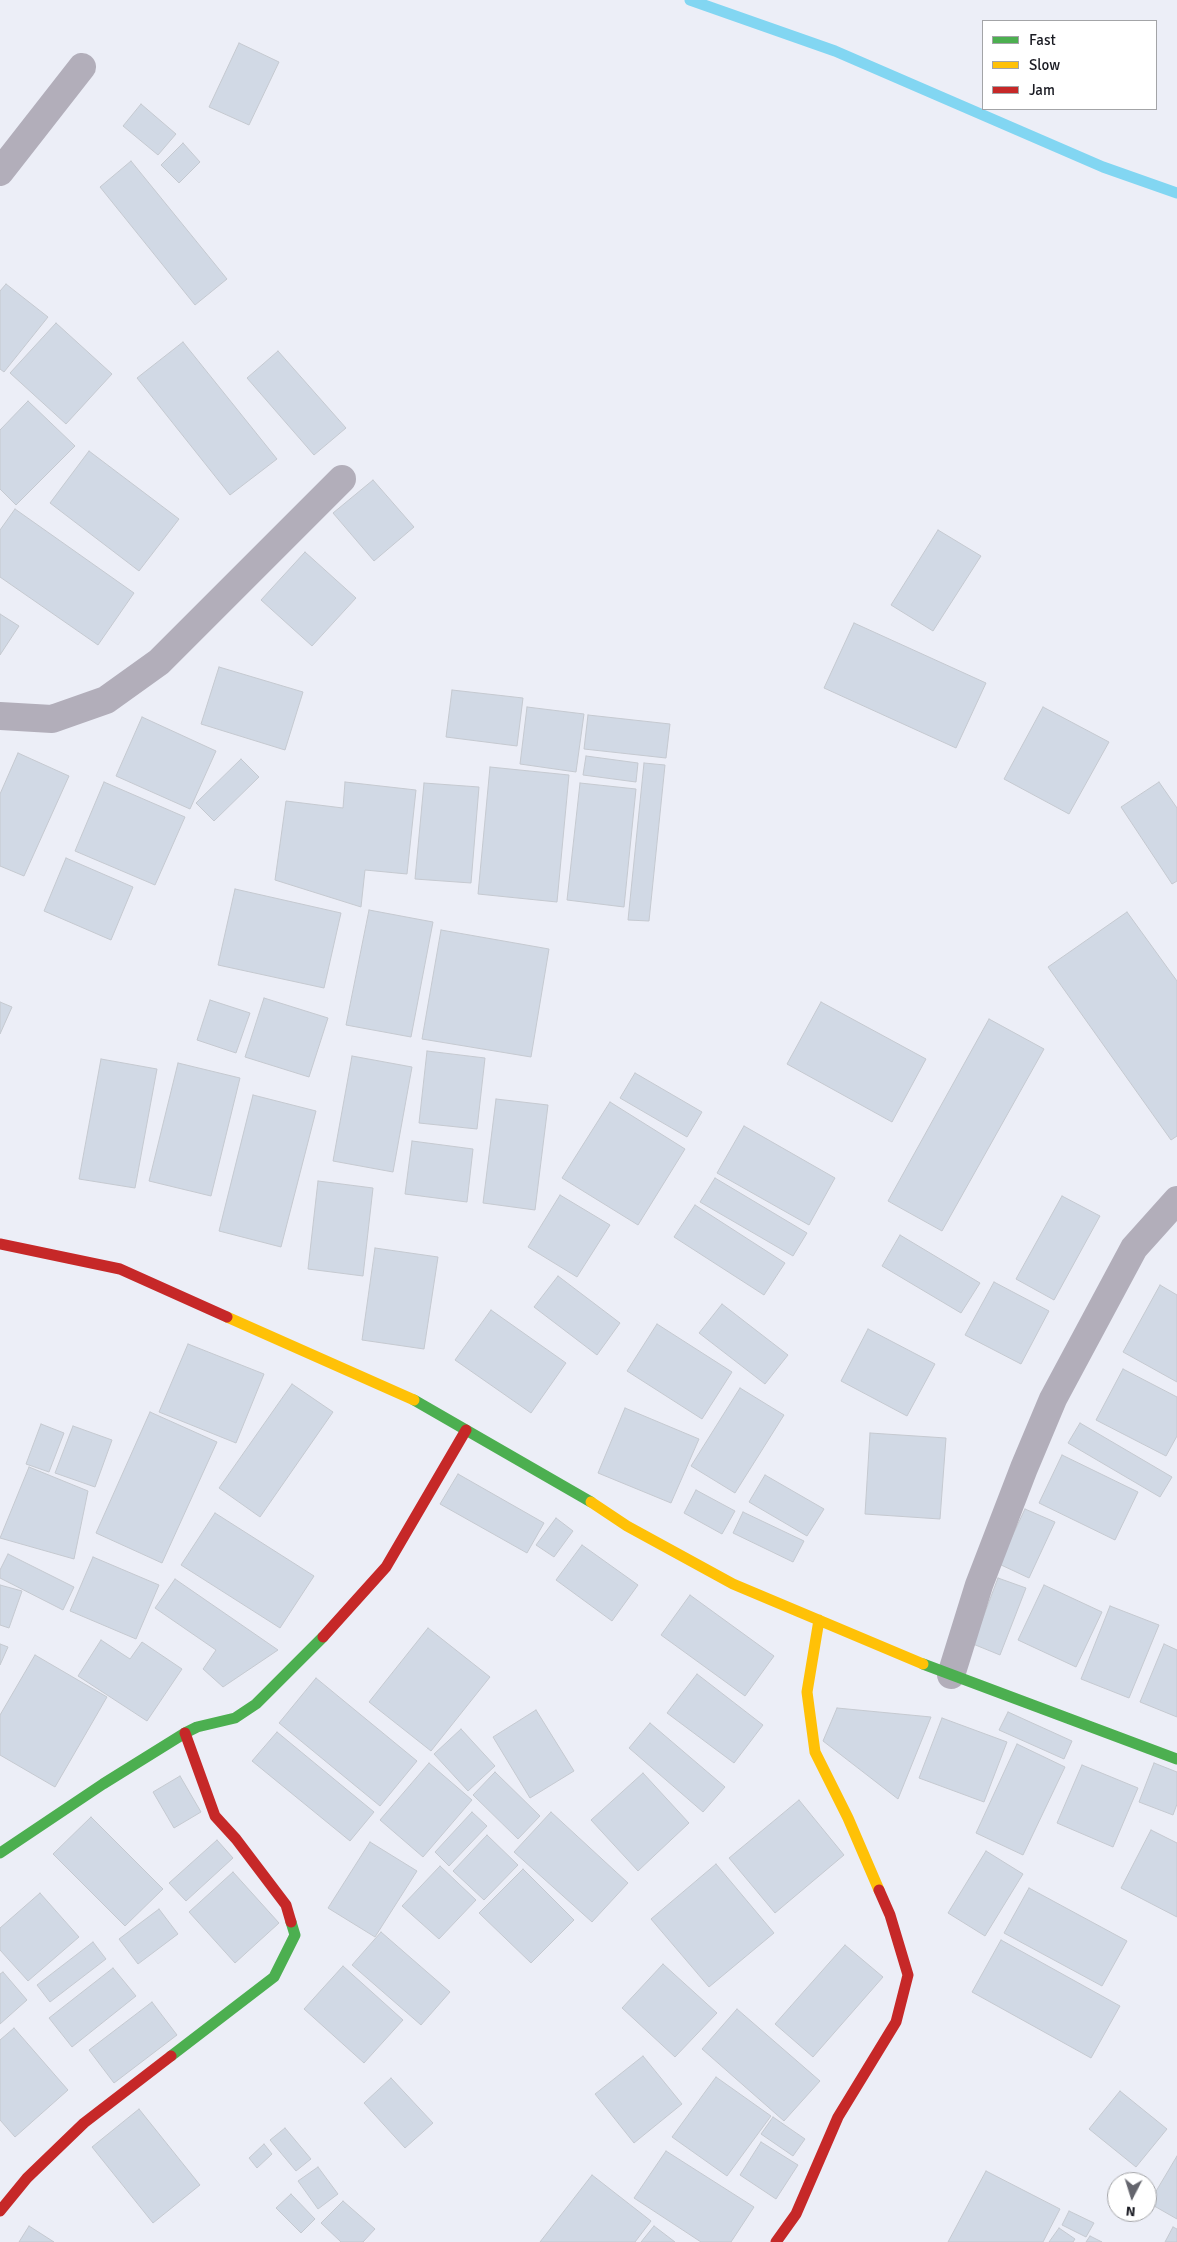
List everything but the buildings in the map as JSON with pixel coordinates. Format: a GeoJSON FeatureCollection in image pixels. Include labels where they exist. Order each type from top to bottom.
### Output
{"type":"FeatureCollection","features":[{"type":"Feature","properties":{"kind":"street"},"geometry":{"type":"LineString","coordinates":[[0,172],[82,67]]}},
{"type":"Feature","properties":{"kind":"street"},"geometry":{"type":"LineString","coordinates":[[0,716],[52,719],[106,700],[159,662],[342,479]]}},
{"type":"Feature","properties":{"kind":"street"},"geometry":{"type":"LineString","coordinates":[[951,1674],[979,1585],[1053,1399],[1134,1248],[1177,1200]]}},
{"type":"Feature","properties":{"kind":"street"},"geometry":{"type":"LineString","coordinates":[[0,1244],[120,1269],[408,1397],[573,1491],[627,1526],[733,1584],[951,1674],[1177,1759]]}},
{"type":"Feature","properties":{"kind":"street"},"geometry":{"type":"LineString","coordinates":[[0,1853],[102,1784],[186,1733],[198,1727],[234,1718],[256,1704],[323,1637],[386,1567],[466,1430]]}},
{"type":"Feature","properties":{"kind":"street"},"geometry":{"type":"LineString","coordinates":[[776,2242],[796,2214],[838,2118],[896,2022],[908,1975],[890,1915],[848,1818],[816,1752],[807,1692],[819,1620]]}},
{"type":"Feature","properties":{"kind":"street"},"geometry":{"type":"LineString","coordinates":[[0,2211],[27,2178],[84,2124],[274,1977],[295,1935],[286,1905],[236,1839],[215,1816],[186,1733]]}},
{"type":"Feature","properties":{"kind":"waterway"},"geometry":{"type":"LineString","coordinates":[[690,0],[835,51],[1103,167],[1177,193]]}},
{"type":"Feature","properties":{"kind":"traffic: fast"},"geometry":{"type":"LineString","coordinates":[[414,1400],[591,1502]]}},
{"type":"Feature","properties":{"kind":"traffic: fast"},"geometry":{"type":"LineString","coordinates":[[0,1853],[103,1784],[185,1733],[197,1727],[235,1718],[256,1704],[323,1637]]}},
{"type":"Feature","properties":{"kind":"traffic: fast"},"geometry":{"type":"LineString","coordinates":[[923,1664],[1177,1759]]}},
{"type":"Feature","properties":{"kind":"traffic: fast"},"geometry":{"type":"LineString","coordinates":[[171,2056],[274,1977],[295,1935],[291,1922]]}},
{"type":"Feature","properties":{"kind":"traffic: slow"},"geometry":{"type":"LineString","coordinates":[[227,1317],[414,1400]]}},
{"type":"Feature","properties":{"kind":"traffic: slow"},"geometry":{"type":"LineString","coordinates":[[591,1502],[627,1526],[733,1584],[923,1664]]}},
{"type":"Feature","properties":{"kind":"traffic: slow"},"geometry":{"type":"LineString","coordinates":[[819,1620],[807,1692],[815,1752],[848,1818],[879,1890]]}},
{"type":"Feature","properties":{"kind":"traffic: jam"},"geometry":{"type":"LineString","coordinates":[[0,1244],[120,1269],[227,1317]]}},
{"type":"Feature","properties":{"kind":"traffic: jam"},"geometry":{"type":"LineString","coordinates":[[323,1637],[386,1567],[466,1430]]}},
{"type":"Feature","properties":{"kind":"traffic: jam"},"geometry":{"type":"LineString","coordinates":[[185,1733],[215,1816],[236,1839],[286,1905],[291,1922]]}},
{"type":"Feature","properties":{"kind":"traffic: jam"},"geometry":{"type":"LineString","coordinates":[[776,2242],[796,2214],[838,2117],[896,2022],[908,1975],[890,1915],[879,1890]]}},
{"type":"Feature","properties":{"kind":"traffic: jam"},"geometry":{"type":"LineString","coordinates":[[0,2211],[27,2178],[84,2123],[171,2056]]}}]}
